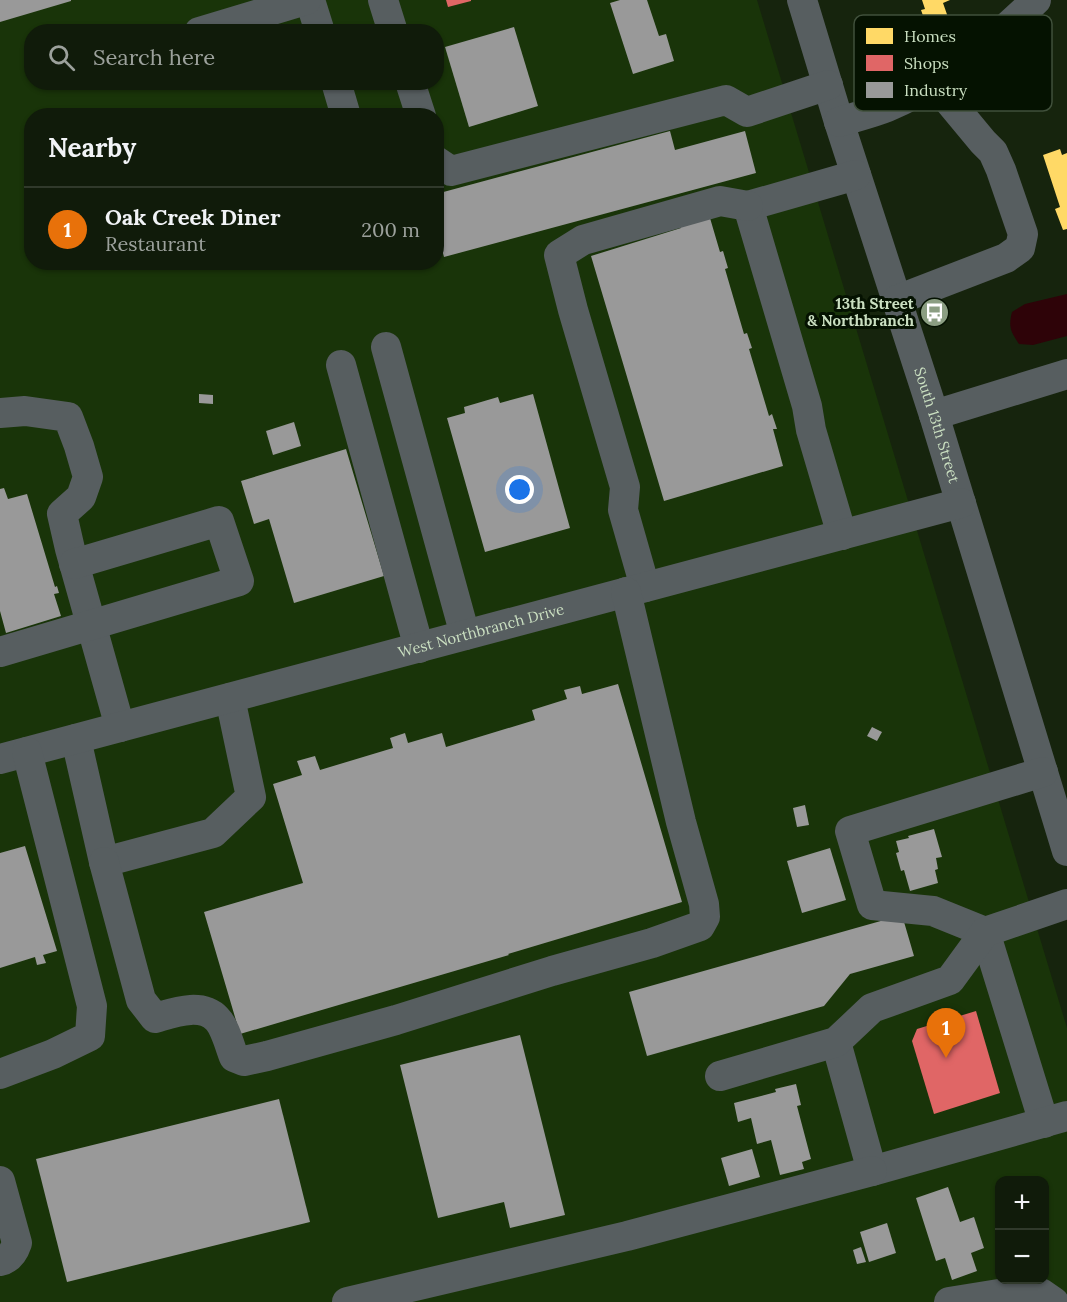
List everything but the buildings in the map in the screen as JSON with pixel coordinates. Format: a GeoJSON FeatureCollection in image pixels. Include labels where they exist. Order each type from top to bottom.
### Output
{"type":"FeatureCollection","features":[{"type":"Feature","properties":{"kind":"street"},"geometry":{"type":"LineString","coordinates":[[226,24],[306,0]]}},
{"type":"Feature","properties":{"kind":"street"},"geometry":{"type":"LineString","coordinates":[[310,0],[318,24]]}},
{"type":"Feature","properties":{"kind":"street"},"geometry":{"type":"LineString","coordinates":[[383,0],[390,24]]}},
{"type":"Feature","properties":{"kind":"street","name":"South 13th Street"},"geometry":{"type":"LineString","coordinates":[[802,0],[934,415],[1067,851]]}},
{"type":"Feature","properties":{"kind":"street"},"geometry":{"type":"LineString","coordinates":[[1020,15],[1036,0]]}},
{"type":"Feature","properties":{"kind":"street"},"geometry":{"type":"LineString","coordinates":[[444,166],[451,171],[726,100],[747,112],[828,85]]}},
{"type":"Feature","properties":{"kind":"street"},"geometry":{"type":"LineString","coordinates":[[338,90],[344,108]]}},
{"type":"Feature","properties":{"kind":"street"},"geometry":{"type":"LineString","coordinates":[[413,90],[418,108]]}},
{"type":"Feature","properties":{"kind":"street"},"geometry":{"type":"LineString","coordinates":[[839,122],[875,111]]}},
{"type":"Feature","properties":{"kind":"street"},"geometry":{"type":"LineString","coordinates":[[897,300],[1006,258],[1020,248],[1023,234],[993,152],[957,111]]}},
{"type":"Feature","properties":{"kind":"street"},"geometry":{"type":"LineString","coordinates":[[76,739],[104,862],[141,1000],[155,1018],[188,1010],[209,1012],[218,1020],[234,1057],[244,1061],[396,1020],[542,974],[652,943],[700,926],[705,917],[704,904],[681,822],[636,590],[623,510],[625,487],[559,255],[583,240],[720,201],[748,206],[856,175]]}},
{"type":"Feature","properties":{"kind":"street"},"geometry":{"type":"LineString","coordinates":[[748,206],[842,535]]}},
{"type":"Feature","properties":{"kind":"street"},"geometry":{"type":"LineString","coordinates":[[386,347],[465,635]]}},
{"type":"Feature","properties":{"kind":"street"},"geometry":{"type":"LineString","coordinates":[[341,364],[419,648]]}},
{"type":"Feature","properties":{"kind":"street"},"geometry":{"type":"LineString","coordinates":[[934,415],[1067,374]]}},
{"type":"Feature","properties":{"kind":"street"},"geometry":{"type":"LineString","coordinates":[[0,413],[25,411],[68,417],[88,477],[81,497],[62,514],[120,727]]}},
{"type":"Feature","properties":{"kind":"street","name":"West Northbranch Drive"},"geometry":{"type":"LineString","coordinates":[[8,753],[76,739],[961,503]]}},
{"type":"Feature","properties":{"kind":"street"},"geometry":{"type":"LineString","coordinates":[[0,652],[239,581],[219,521],[74,564]]}},
{"type":"Feature","properties":{"kind":"street"},"geometry":{"type":"LineString","coordinates":[[104,862],[213,833],[251,797],[230,698]]}},
{"type":"Feature","properties":{"kind":"street"},"geometry":{"type":"LineString","coordinates":[[0,1074],[53,1054],[90,1036],[92,1006],[8,753]]}},
{"type":"Feature","properties":{"kind":"street"},"geometry":{"type":"LineString","coordinates":[[347,1302],[627,1236],[1056,1120],[985,932],[933,911],[872,905],[850,831],[1043,771]]}},
{"type":"Feature","properties":{"kind":"street"},"geometry":{"type":"LineString","coordinates":[[720,1076],[836,1042],[872,1008],[950,980],[985,932],[1067,904]]}},
{"type":"Feature","properties":{"kind":"street"},"geometry":{"type":"LineString","coordinates":[[836,1042],[872,1171]]}},
{"type":"Feature","properties":{"kind":"street"},"geometry":{"type":"LineString","coordinates":[[0,1181],[17,1243],[14,1252],[0,1262]]}},
{"type":"Feature","properties":{"kind":"street"},"geometry":{"type":"LineString","coordinates":[[949,1302],[1011,1292],[1041,1293],[1054,1302]]}},
{"type":"Feature","properties":{"kind":"shaded area"},"geometry":{"type":"Polygon","coordinates":[[[0,0],[757,0],[1067,1028],[1067,1302],[0,1302],[0,0]]]}},
{"type":"Feature","properties":{"kind":"shaded area"},"geometry":{"type":"Polygon","coordinates":[[[1067,294],[1067,336],[1033,345],[1019,344],[1011,329],[1012,312],[1025,304],[1067,294]]]}},
{"type":"Feature","properties":{"kind":"place","name":"13th Street & Northbranch"},"geometry":{"type":"Point","coordinates":[935,313]}},
{"type":"Feature","properties":{"kind":"place","name":"Oak Creek Diner"},"geometry":{"type":"Point","coordinates":[946,1058]}}]}
